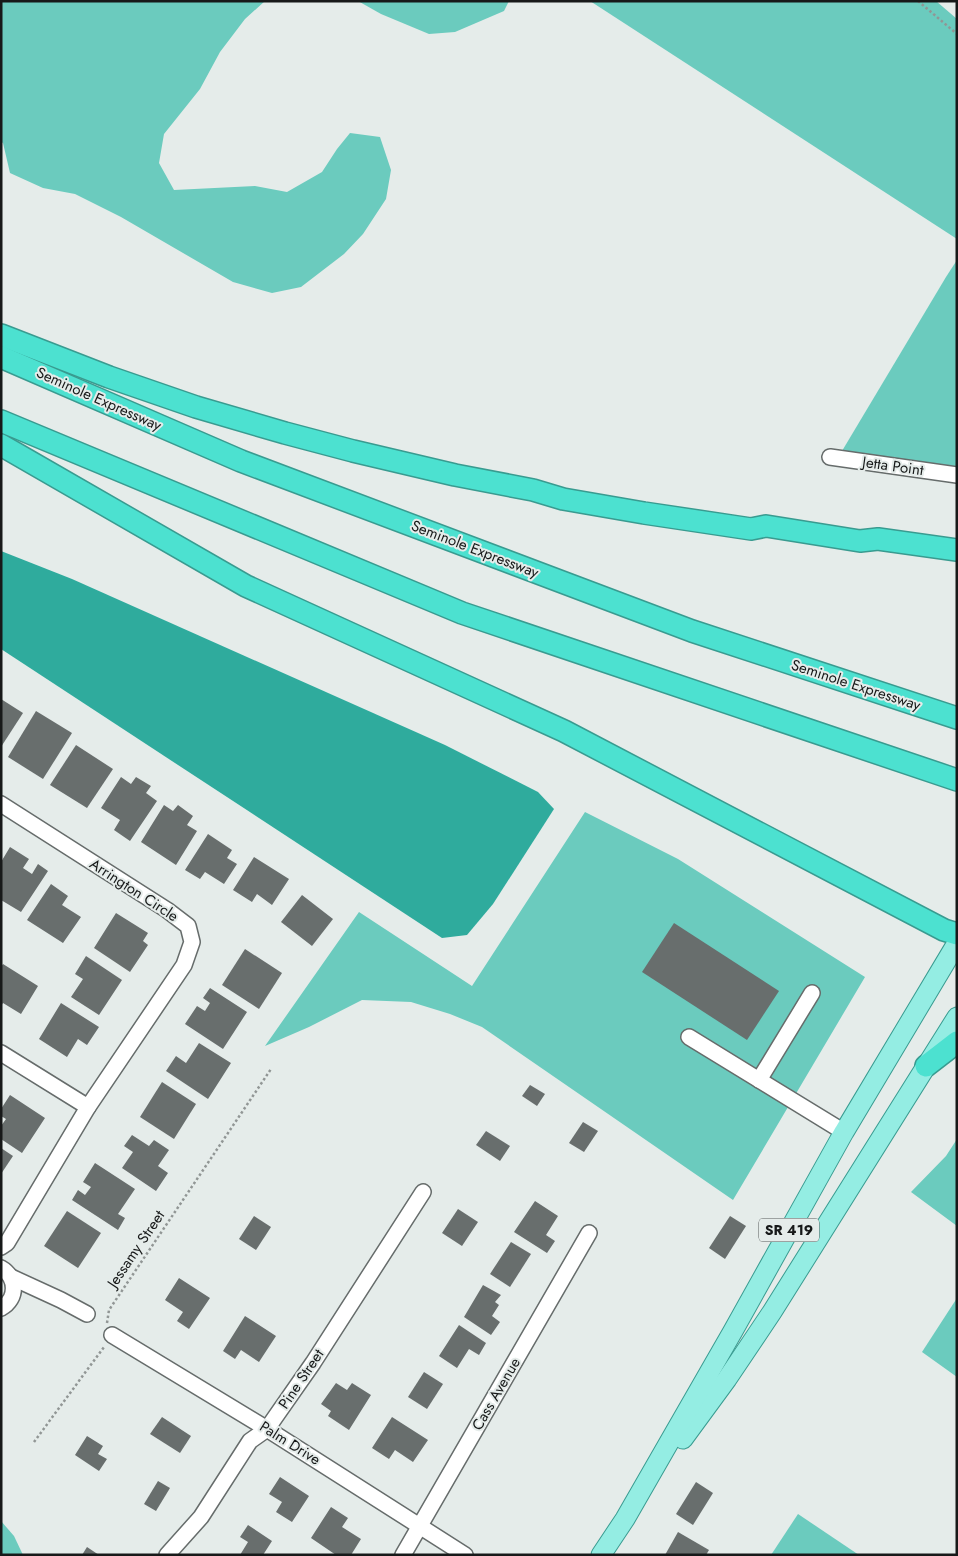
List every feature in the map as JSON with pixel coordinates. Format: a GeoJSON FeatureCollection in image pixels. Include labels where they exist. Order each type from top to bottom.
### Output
{"type":"FeatureCollection","features":[{"type":"Feature","properties":{"kind":"highway"},"geometry":{"type":"LineString","coordinates":[[1,335],[139,388],[268,428],[404,464],[533,490],[566,488],[745,517],[755,519],[766,526],[860,541],[878,549],[957,563]]}},
{"type":"Feature","properties":{"kind":"highway","name":"Seminole Expressway"},"geometry":{"type":"LineString","coordinates":[[1,357],[241,461],[692,631],[957,718]]}},
{"type":"Feature","properties":{"kind":"highway"},"geometry":{"type":"LineString","coordinates":[[1,421],[462,613],[957,780]]}},
{"type":"Feature","properties":{"kind":"highway"},"geometry":{"type":"LineString","coordinates":[[1,445],[246,586],[564,731],[944,930],[957,934]]}},
{"type":"Feature","properties":{"kind":"highway"},"geometry":{"type":"LineString","coordinates":[[860,541],[878,539],[957,550]]}},
{"type":"Feature","properties":{"kind":"highway"},"geometry":{"type":"LineString","coordinates":[[926,1066],[957,1042]]}},
{"type":"Feature","properties":{"kind":"main road","name":"SR 419"},"geometry":{"type":"LineString","coordinates":[[601,1555],[625,1518],[733,1331],[844,1132],[957,943]]}},
{"type":"Feature","properties":{"kind":"main road","name":"SR 419"},"geometry":{"type":"LineString","coordinates":[[625,1518],[727,1379],[772,1312],[957,1017]]}},
{"type":"Feature","properties":{"kind":"street","name":"Jetta Point"},"geometry":{"type":"LineString","coordinates":[[830,457],[957,475]]}},
{"type":"Feature","properties":{"kind":"street","name":"Arrington Circle"},"geometry":{"type":"LineString","coordinates":[[1,804],[159,905],[188,926],[192,942],[184,964],[88,1107],[4,1245],[9,1264],[7,1272],[14,1285],[14,1293],[10,1300],[1,1308]]}},
{"type":"Feature","properties":{"kind":"street"},"geometry":{"type":"LineString","coordinates":[[759,1080],[812,993]]}},
{"type":"Feature","properties":{"kind":"street"},"geometry":{"type":"LineString","coordinates":[[689,1037],[844,1132]]}},
{"type":"Feature","properties":{"kind":"street"},"geometry":{"type":"LineString","coordinates":[[1,1053],[88,1107]]}},
{"type":"Feature","properties":{"kind":"street","name":"Pine Street"},"geometry":{"type":"LineString","coordinates":[[167,1555],[201,1517],[250,1441],[267,1429],[423,1192]]}},
{"type":"Feature","properties":{"kind":"street","name":"Cass Avenue"},"geometry":{"type":"LineString","coordinates":[[403,1555],[589,1233]]}},
{"type":"Feature","properties":{"kind":"street"},"geometry":{"type":"LineString","coordinates":[[7,1272],[87,1314]]}},
{"type":"Feature","properties":{"kind":"street","name":"Palm Drive"},"geometry":{"type":"LineString","coordinates":[[112,1335],[267,1429],[465,1555]]}},
{"type":"Feature","properties":{"kind":"path"},"geometry":{"type":"LineString","coordinates":[[918,1],[957,34]]}},
{"type":"Feature","properties":{"kind":"path","name":"Jessamy Street"},"geometry":{"type":"LineString","coordinates":[[112,1335],[107,1322],[109,1310],[271,1069]]}},
{"type":"Feature","properties":{"kind":"path"},"geometry":{"type":"LineString","coordinates":[[34,1442],[112,1335]]}},
{"type":"Feature","properties":{"kind":"shaded area"},"geometry":{"type":"Polygon","coordinates":[[[1,1],[265,1],[245,19],[220,52],[200,89],[164,134],[159,163],[174,190],[255,186],[287,192],[322,172],[350,133],[380,137],[391,170],[386,199],[363,234],[344,254],[301,287],[272,293],[233,282],[121,217],[75,194],[43,188],[10,173],[3,143],[1,142],[1,1]]]}},
{"type":"Feature","properties":{"kind":"shaded area"},"geometry":{"type":"Polygon","coordinates":[[[358,1],[509,1],[504,11],[455,32],[429,34],[381,14],[358,1]]]}},
{"type":"Feature","properties":{"kind":"shaded area"},"geometry":{"type":"Polygon","coordinates":[[[590,1],[936,1],[957,19],[957,239],[590,1]]]}},
{"type":"Feature","properties":{"kind":"shaded area"},"geometry":{"type":"Polygon","coordinates":[[[957,260],[957,467],[842,451],[946,277],[957,260]]]}},
{"type":"Feature","properties":{"kind":"shaded area"},"geometry":{"type":"Polygon","coordinates":[[[1,551],[72,579],[445,745],[538,792],[554,809],[493,904],[467,935],[442,938],[1,649],[1,551]]]}},
{"type":"Feature","properties":{"kind":"shaded area"},"geometry":{"type":"Polygon","coordinates":[[[585,812],[678,859],[865,977],[733,1200],[482,1027],[450,1014],[411,1002],[362,1000],[309,1027],[265,1046],[359,912],[472,986],[585,812]]]}},
{"type":"Feature","properties":{"kind":"shaded area"},"geometry":{"type":"Polygon","coordinates":[[[957,1139],[957,1226],[911,1192],[946,1156],[957,1139]]]}},
{"type":"Feature","properties":{"kind":"shaded area"},"geometry":{"type":"Polygon","coordinates":[[[957,1298],[957,1377],[922,1352],[957,1298]]]}},
{"type":"Feature","properties":{"kind":"shaded area"},"geometry":{"type":"Polygon","coordinates":[[[798,1514],[859,1555],[771,1555],[798,1514]]]}},
{"type":"Feature","properties":{"kind":"shaded area"},"geometry":{"type":"Polygon","coordinates":[[[1,1521],[14,1536],[23,1555],[1,1555],[1,1521]]]}},
{"type":"Feature","properties":{"kind":"building"},"geometry":{"type":"Polygon","coordinates":[[[1,699],[23,713],[1,747],[1,699]]]}},
{"type":"Feature","properties":{"kind":"building"},"geometry":{"type":"Polygon","coordinates":[[[36,711],[72,733],[43,779],[8,757],[36,711]]]}},
{"type":"Feature","properties":{"kind":"building"},"geometry":{"type":"Polygon","coordinates":[[[76,745],[113,769],[87,808],[50,785],[76,745]]]}},
{"type":"Feature","properties":{"kind":"building"},"geometry":{"type":"Polygon","coordinates":[[[121,777],[131,784],[136,777],[151,786],[146,793],[157,801],[130,841],[114,830],[120,820],[101,808],[121,777]]]}},
{"type":"Feature","properties":{"kind":"building"},"geometry":{"type":"Polygon","coordinates":[[[164,805],[173,811],[178,805],[193,816],[187,825],[197,831],[176,865],[141,842],[164,805]]]}},
{"type":"Feature","properties":{"kind":"building"},"geometry":{"type":"Polygon","coordinates":[[[208,834],[232,850],[227,858],[237,864],[224,884],[205,872],[200,879],[185,870],[208,834]]]}},
{"type":"Feature","properties":{"kind":"building"},"geometry":{"type":"Polygon","coordinates":[[[10,847],[29,859],[23,868],[32,874],[38,864],[48,871],[21,912],[1,900],[1,862],[10,847]]]}},
{"type":"Feature","properties":{"kind":"building"},"geometry":{"type":"Polygon","coordinates":[[[254,857],[289,879],[272,905],[257,894],[252,902],[233,890],[254,857]]]}},
{"type":"Feature","properties":{"kind":"building"},"geometry":{"type":"Polygon","coordinates":[[[51,884],[68,896],[62,905],[81,917],[63,943],[27,920],[51,884]]]}},
{"type":"Feature","properties":{"kind":"building"},"geometry":{"type":"Polygon","coordinates":[[[302,895],[333,919],[312,946],[281,922],[302,895]]]}},
{"type":"Feature","properties":{"kind":"building"},"geometry":{"type":"Polygon","coordinates":[[[116,913],[148,933],[143,941],[148,945],[130,972],[94,948],[116,913]]]}},
{"type":"Feature","properties":{"kind":"building"},"geometry":{"type":"Polygon","coordinates":[[[674,923],[779,991],[747,1040],[642,972],[674,923]]]}},
{"type":"Feature","properties":{"kind":"building"},"geometry":{"type":"Polygon","coordinates":[[[245,949],[282,973],[259,1009],[222,985],[245,949]]]}},
{"type":"Feature","properties":{"kind":"building"},"geometry":{"type":"Polygon","coordinates":[[[86,956],[122,980],[99,1015],[71,997],[83,979],[75,974],[86,956]]]}},
{"type":"Feature","properties":{"kind":"building"},"geometry":{"type":"Polygon","coordinates":[[[3,964],[38,986],[21,1014],[3,1003],[1,1006],[1,967],[3,964]]]}},
{"type":"Feature","properties":{"kind":"building"},"geometry":{"type":"Polygon","coordinates":[[[210,988],[247,1012],[223,1049],[185,1024],[197,1006],[205,1011],[210,1003],[203,998],[210,988]]]}},
{"type":"Feature","properties":{"kind":"building"},"geometry":{"type":"Polygon","coordinates":[[[61,1003],[99,1027],[87,1045],[78,1039],[67,1057],[39,1039],[61,1003]]]}},
{"type":"Feature","properties":{"kind":"building"},"geometry":{"type":"Polygon","coordinates":[[[199,1043],[231,1063],[208,1099],[166,1071],[176,1056],[186,1063],[199,1043]]]}},
{"type":"Feature","properties":{"kind":"building"},"geometry":{"type":"Polygon","coordinates":[[[162,1082],[196,1104],[174,1139],[140,1117],[162,1082]]]}},
{"type":"Feature","properties":{"kind":"building"},"geometry":{"type":"Polygon","coordinates":[[[530,1085],[545,1094],[537,1106],[522,1096],[530,1085]]]}},
{"type":"Feature","properties":{"kind":"building"},"geometry":{"type":"Polygon","coordinates":[[[10,1095],[45,1118],[22,1153],[1,1139],[1,1126],[6,1119],[1,1116],[1,1109],[10,1095]]]}},
{"type":"Feature","properties":{"kind":"building"},"geometry":{"type":"Polygon","coordinates":[[[583,1122],[598,1131],[584,1152],[569,1143],[583,1122]]]}},
{"type":"Feature","properties":{"kind":"building"},"geometry":{"type":"Polygon","coordinates":[[[486,1131],[510,1146],[500,1161],[476,1145],[486,1131]]]}},
{"type":"Feature","properties":{"kind":"building"},"geometry":{"type":"Polygon","coordinates":[[[132,1135],[149,1146],[154,1140],[169,1150],[158,1166],[168,1173],[156,1191],[122,1168],[133,1152],[124,1146],[132,1135]]]}},
{"type":"Feature","properties":{"kind":"building"},"geometry":{"type":"Polygon","coordinates":[[[1,1148],[13,1156],[1,1174],[1,1148]]]}},
{"type":"Feature","properties":{"kind":"building"},"geometry":{"type":"Polygon","coordinates":[[[95,1163],[135,1189],[118,1214],[125,1218],[118,1230],[72,1200],[78,1190],[85,1195],[91,1187],[83,1182],[95,1163]]]}},
{"type":"Feature","properties":{"kind":"building"},"geometry":{"type":"Polygon","coordinates":[[[535,1201],[558,1216],[546,1235],[555,1241],[547,1253],[514,1232],[535,1201]]]}},
{"type":"Feature","properties":{"kind":"building"},"geometry":{"type":"Polygon","coordinates":[[[458,1209],[478,1222],[462,1246],[442,1233],[458,1209]]]}},
{"type":"Feature","properties":{"kind":"building"},"geometry":{"type":"Polygon","coordinates":[[[67,1211],[101,1233],[78,1268],[44,1246],[67,1211]]]}},
{"type":"Feature","properties":{"kind":"building"},"geometry":{"type":"Polygon","coordinates":[[[254,1216],[271,1227],[256,1250],[239,1239],[254,1216]]]}},
{"type":"Feature","properties":{"kind":"building"},"geometry":{"type":"Polygon","coordinates":[[[730,1216],[746,1226],[725,1259],[709,1248],[730,1216]]]}},
{"type":"Feature","properties":{"kind":"building"},"geometry":{"type":"Polygon","coordinates":[[[511,1242],[531,1254],[510,1287],[490,1274],[511,1242]]]}},
{"type":"Feature","properties":{"kind":"building"},"geometry":{"type":"Polygon","coordinates":[[[179,1278],[210,1298],[189,1329],[177,1321],[183,1312],[165,1300],[179,1278]]]}},
{"type":"Feature","properties":{"kind":"building"},"geometry":{"type":"Polygon","coordinates":[[[483,1285],[501,1295],[495,1302],[499,1305],[492,1316],[500,1322],[491,1335],[464,1317],[483,1285]]]}},
{"type":"Feature","properties":{"kind":"building"},"geometry":{"type":"Polygon","coordinates":[[[245,1316],[276,1336],[259,1362],[241,1350],[235,1359],[223,1351],[245,1316]]]}},
{"type":"Feature","properties":{"kind":"building"},"geometry":{"type":"Polygon","coordinates":[[[459,1325],[486,1343],[479,1355],[469,1349],[457,1368],[439,1356],[459,1325]]]}},
{"type":"Feature","properties":{"kind":"building"},"geometry":{"type":"Polygon","coordinates":[[[424,1372],[443,1384],[427,1409],[408,1397],[424,1372]]]}},
{"type":"Feature","properties":{"kind":"building"},"geometry":{"type":"Polygon","coordinates":[[[336,1383],[347,1390],[352,1383],[371,1395],[349,1430],[328,1416],[331,1411],[321,1404],[336,1383]]]}},
{"type":"Feature","properties":{"kind":"building"},"geometry":{"type":"Polygon","coordinates":[[[162,1417],[191,1436],[180,1453],[150,1434],[162,1417]]]}},
{"type":"Feature","properties":{"kind":"building"},"geometry":{"type":"Polygon","coordinates":[[[392,1417],[428,1440],[413,1462],[395,1450],[389,1459],[372,1448],[392,1417]]]}},
{"type":"Feature","properties":{"kind":"building"},"geometry":{"type":"Polygon","coordinates":[[[87,1436],[103,1446],[98,1454],[107,1459],[99,1471],[75,1455],[87,1436]]]}},
{"type":"Feature","properties":{"kind":"building"},"geometry":{"type":"Polygon","coordinates":[[[280,1477],[309,1496],[292,1522],[276,1512],[282,1502],[269,1494],[280,1477]]]}},
{"type":"Feature","properties":{"kind":"building"},"geometry":{"type":"Polygon","coordinates":[[[158,1481],[170,1488],[156,1511],[144,1504],[158,1481]]]}},
{"type":"Feature","properties":{"kind":"building"},"geometry":{"type":"Polygon","coordinates":[[[696,1482],[713,1493],[693,1525],[676,1514],[696,1482]]]}},
{"type":"Feature","properties":{"kind":"building"},"geometry":{"type":"Polygon","coordinates":[[[331,1507],[348,1518],[342,1527],[361,1539],[351,1555],[336,1555],[311,1538],[331,1507]]]}},
{"type":"Feature","properties":{"kind":"building"},"geometry":{"type":"Polygon","coordinates":[[[248,1525],[272,1541],[263,1555],[240,1555],[248,1542],[240,1537],[248,1525]]]}},
{"type":"Feature","properties":{"kind":"building"},"geometry":{"type":"Polygon","coordinates":[[[678,1532],[709,1550],[706,1555],[665,1555],[678,1532]]]}},
{"type":"Feature","properties":{"kind":"building"},"geometry":{"type":"Polygon","coordinates":[[[87,1547],[99,1555],[82,1555],[87,1547]]]}}]}
